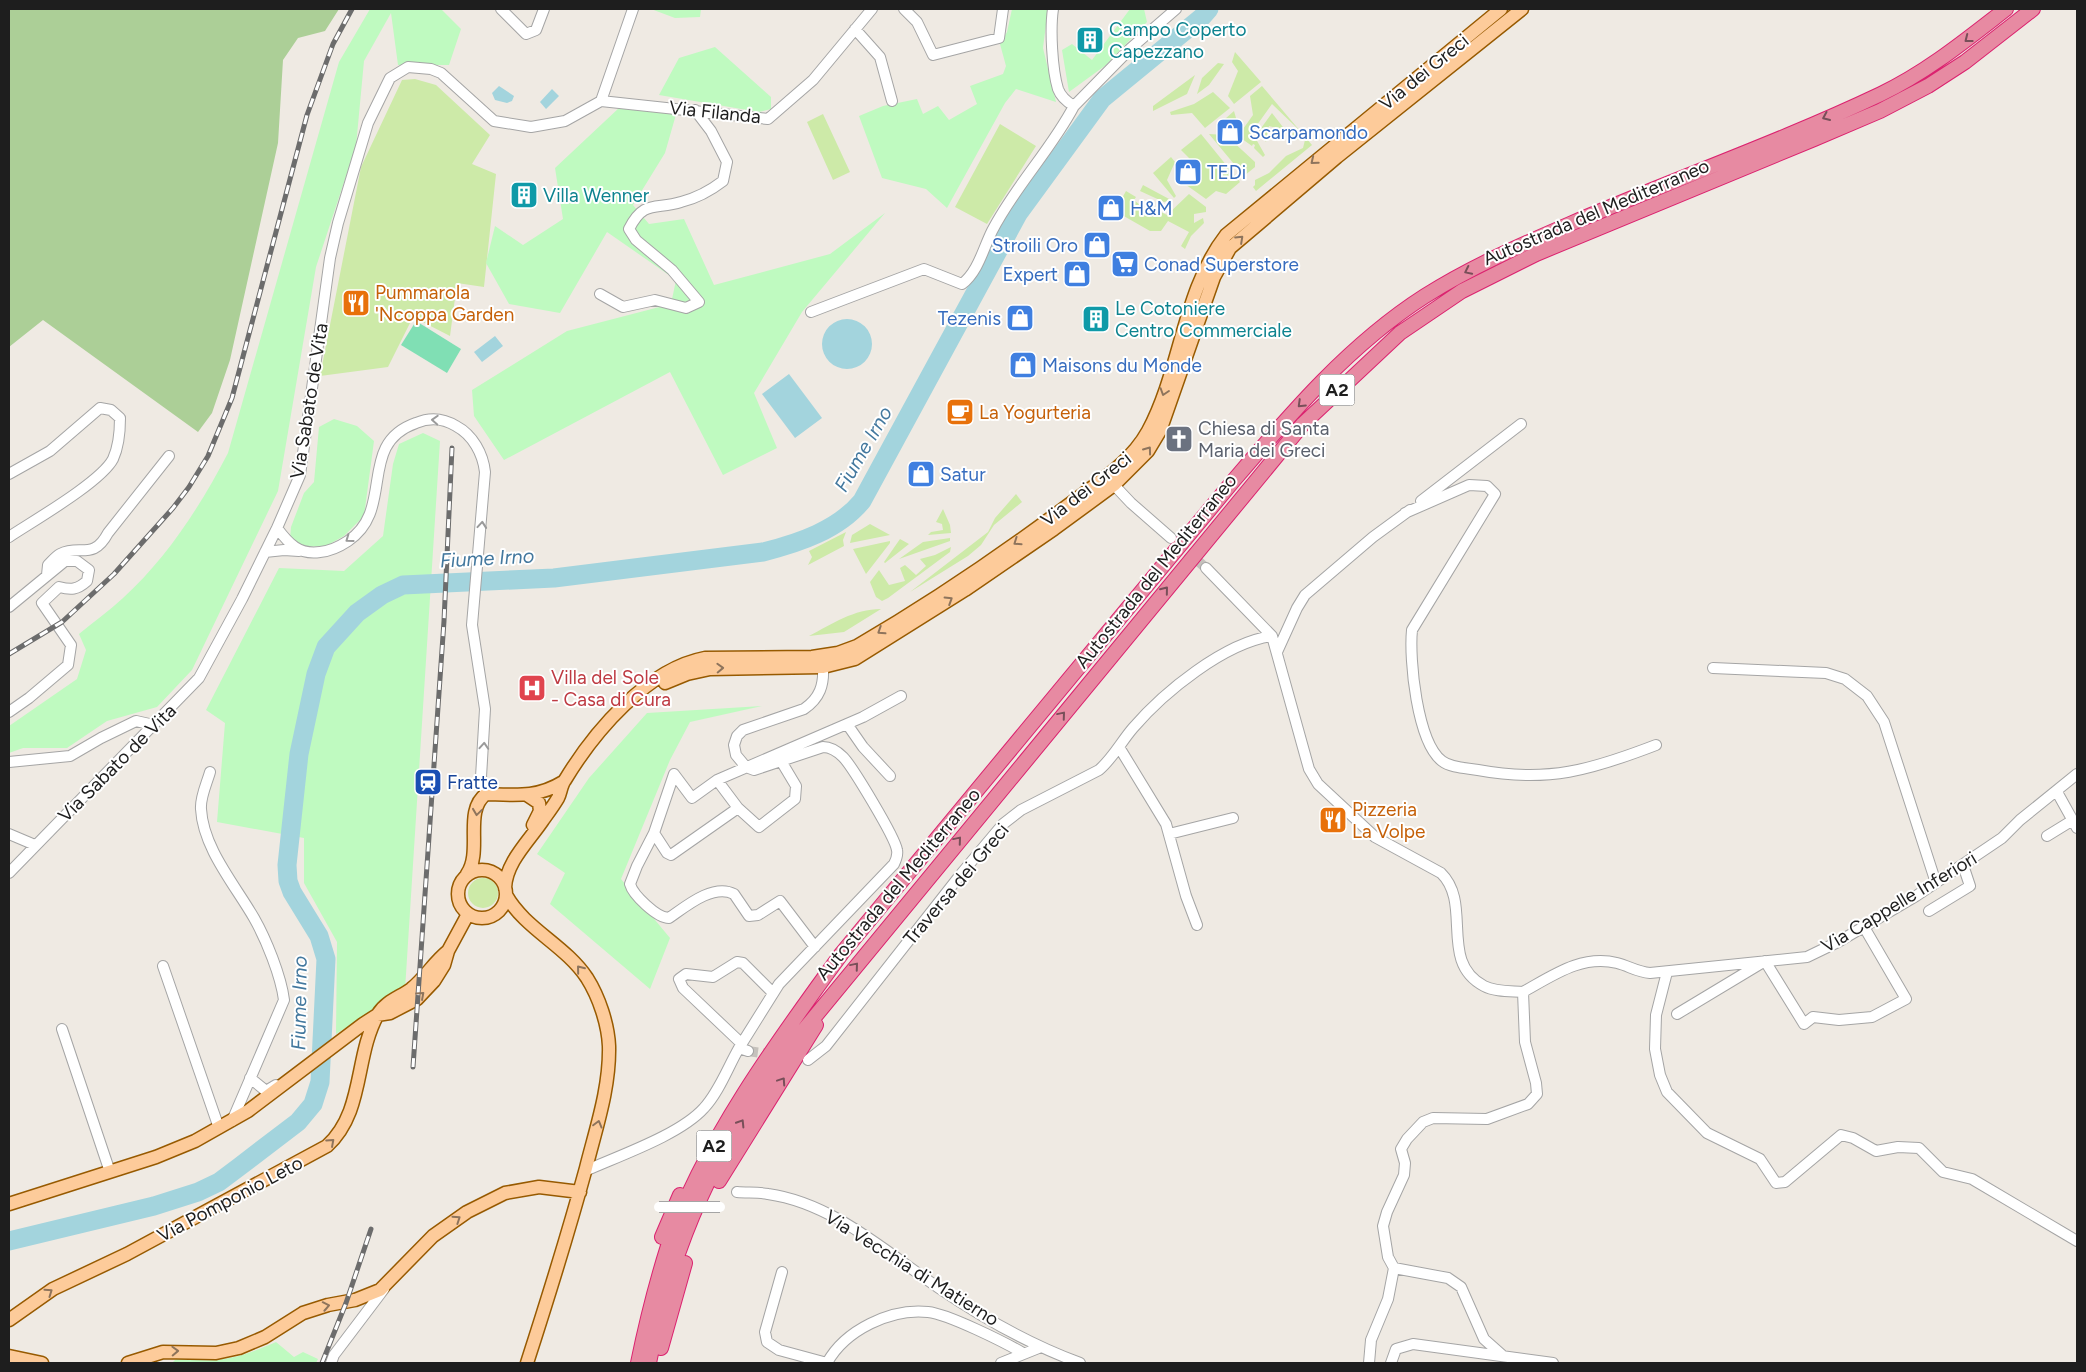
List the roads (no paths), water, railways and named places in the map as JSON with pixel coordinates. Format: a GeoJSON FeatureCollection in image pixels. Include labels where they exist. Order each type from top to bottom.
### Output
{"type":"FeatureCollection","features":[{"type":"Feature","properties":{"kind":"highway","name":"Autostrada del Mediterraneo"},"geometry":{"type":"LineString","coordinates":[[842,953],[1287,418],[1339,363],[1390,321],[1454,278],[1525,243],[1881,94],[1950,52],[2006,9]]}},
{"type":"Feature","properties":{"kind":"highway","name":"Autostrada del Mediterraneo"},"geometry":{"type":"LineString","coordinates":[[824,1003],[1303,424],[1400,332],[1462,291],[1536,254],[1880,111],[1928,86],[1965,62],[2033,9]]}},
{"type":"Feature","properties":{"kind":"highway"},"geometry":{"type":"LineString","coordinates":[[628,1363],[650,1276],[666,1226],[696,1162],[758,1056],[819,974],[842,953]]}},
{"type":"Feature","properties":{"kind":"highway","name":"A2"},"geometry":{"type":"LineString","coordinates":[[638,1363],[669,1245],[703,1166],[770,1054],[842,953]]}},
{"type":"Feature","properties":{"kind":"highway"},"geometry":{"type":"LineString","coordinates":[[649,1363],[666,1292],[687,1232],[709,1180],[760,1093],[824,1003]]}},
{"type":"Feature","properties":{"kind":"highway","name":"A2"},"geometry":{"type":"LineString","coordinates":[[658,1363],[692,1240],[717,1183],[812,1034],[824,1003]]}},
{"type":"Feature","properties":{"kind":"main road","name":"Via dei Greci"},"geometry":{"type":"LineString","coordinates":[[506,891],[507,873],[517,855],[559,797],[563,782],[589,746],[626,701],[642,688],[691,661],[705,658],[827,655],[857,646],[1019,541],[1114,470],[1135,450],[1151,424],[1203,276],[1213,253],[1226,235],[1501,9]]}},
{"type":"Feature","properties":{"kind":"main road","name":"Via dei Greci"},"geometry":{"type":"LineString","coordinates":[[617,714],[673,679],[710,669],[823,667],[841,664],[871,650],[1024,550],[1114,485],[1148,451],[1160,430],[1214,277],[1230,248],[1337,158],[1519,12]]}},
{"type":"Feature","properties":{"kind":"main road"},"geometry":{"type":"LineString","coordinates":[[506,891],[504,902],[496,914],[482,918],[468,914],[462,908],[457,894],[458,886],[472,866],[476,806],[486,794],[527,795],[550,790],[563,782]]}},
{"type":"Feature","properties":{"kind":"main road","name":"Via dei Greci"},"geometry":{"type":"LineString","coordinates":[[517,855],[517,850],[540,811],[538,803],[527,795]]}},
{"type":"Feature","properties":{"kind":"main road"},"geometry":{"type":"LineString","coordinates":[[467,874],[478,870],[490,871],[500,878],[506,891],[527,922],[570,957],[587,978],[603,1014],[609,1044],[602,1110],[580,1192],[527,1363]]}},
{"type":"Feature","properties":{"kind":"main road"},"geometry":{"type":"LineString","coordinates":[[9,1204],[175,1150],[248,1112],[363,1024],[377,1015],[390,1013],[417,999],[434,981],[444,965],[448,950],[468,914]]}},
{"type":"Feature","properties":{"kind":"main road","name":"Via Pomponio Leto"},"geometry":{"type":"LineString","coordinates":[[9,1320],[53,1289],[127,1254],[327,1146],[344,1128],[349,1117],[366,1049],[377,1015]]}},
{"type":"Feature","properties":{"kind":"main road"},"geometry":{"type":"LineString","coordinates":[[128,1363],[163,1352],[216,1353],[239,1348],[265,1337],[303,1313],[328,1304],[355,1300],[388,1284],[433,1236],[467,1212],[505,1193],[538,1187],[580,1192]]}},
{"type":"Feature","properties":{"kind":"main road"},"geometry":{"type":"LineString","coordinates":[[9,1356],[42,1363]]}},
{"type":"Feature","properties":{"kind":"street"},"geometry":{"type":"LineString","coordinates":[[500,9],[526,34],[536,30],[544,9]]}},
{"type":"Feature","properties":{"kind":"street"},"geometry":{"type":"LineString","coordinates":[[601,102],[632,9]]}},
{"type":"Feature","properties":{"kind":"street","name":"Via Filanda"},"geometry":{"type":"LineString","coordinates":[[601,102],[695,110],[768,119],[813,80],[872,9]]}},
{"type":"Feature","properties":{"kind":"street"},"geometry":{"type":"LineString","coordinates":[[904,9],[917,22],[933,56],[999,38],[1003,9]]}},
{"type":"Feature","properties":{"kind":"street"},"geometry":{"type":"LineString","coordinates":[[1053,9],[1050,27],[1058,89],[1067,102],[1074,106]]}},
{"type":"Feature","properties":{"kind":"street"},"geometry":{"type":"LineString","coordinates":[[811,312],[924,269],[962,284],[971,277],[992,230],[1041,154],[1060,133],[1074,106],[1131,48],[1176,9]]}},
{"type":"Feature","properties":{"kind":"street"},"geometry":{"type":"LineString","coordinates":[[855,29],[880,57],[892,101]]}},
{"type":"Feature","properties":{"kind":"street","name":"Via Sabato de Vita"},"geometry":{"type":"LineString","coordinates":[[9,873],[192,686],[205,670],[277,528],[294,491],[304,456],[330,258],[338,223],[368,123],[390,78],[408,67],[431,68],[441,73],[494,121],[531,127],[565,121],[601,102]]}},
{"type":"Feature","properties":{"kind":"street"},"geometry":{"type":"LineString","coordinates":[[600,294],[623,307],[655,300],[686,308],[694,306],[699,302],[672,270],[636,240],[629,229],[633,221],[648,206],[680,203],[709,192],[723,181],[727,162],[712,131],[695,110]]}},
{"type":"Feature","properties":{"kind":"street"},"geometry":{"type":"LineString","coordinates":[[9,474],[50,451],[100,408],[111,410],[120,418],[120,433],[112,460],[97,476],[9,536]]}},
{"type":"Feature","properties":{"kind":"street"},"geometry":{"type":"LineString","coordinates":[[265,552],[330,550],[351,539],[363,527],[373,509],[382,454],[387,444],[403,428],[424,420],[442,420],[461,428],[475,443],[484,461],[485,487],[472,626],[485,715],[482,777],[486,794]]}},
{"type":"Feature","properties":{"kind":"street"},"geometry":{"type":"LineString","coordinates":[[1277,652],[1305,595],[1405,513],[1521,424]]}},
{"type":"Feature","properties":{"kind":"street"},"geometry":{"type":"LineString","coordinates":[[48,575],[48,565],[60,554],[92,550],[104,541],[108,533],[169,456]]}},
{"type":"Feature","properties":{"kind":"street"},"geometry":{"type":"LineString","coordinates":[[1114,485],[1131,503],[1171,538]]}},
{"type":"Feature","properties":{"kind":"street"},"geometry":{"type":"LineString","coordinates":[[1405,513],[1469,485],[1487,486],[1495,494],[1412,630],[1411,644],[1416,700],[1427,738],[1439,759],[1452,765],[1508,776],[1539,777],[1595,767],[1656,746]]}},
{"type":"Feature","properties":{"kind":"street"},"geometry":{"type":"LineString","coordinates":[[277,528],[287,542],[300,551]]}},
{"type":"Feature","properties":{"kind":"street"},"geometry":{"type":"LineString","coordinates":[[9,607],[65,561],[77,562],[89,570],[87,581],[79,588],[69,590],[59,587],[42,604],[71,645],[68,665],[29,698],[9,712]]}},
{"type":"Feature","properties":{"kind":"street"},"geometry":{"type":"LineString","coordinates":[[1206,568],[1272,636],[1309,769],[1318,784],[1374,837],[1441,873],[1448,879],[1454,894],[1461,965],[1475,980],[1486,987],[1522,992],[1525,1042],[1537,1094],[1528,1104],[1487,1119],[1433,1118],[1419,1126],[1406,1139],[1402,1149],[1405,1163],[1404,1175],[1383,1226],[1388,1257],[1394,1268],[1388,1299],[1371,1340],[1369,1363]]}},
{"type":"Feature","properties":{"kind":"street","name":"Traversa dei Greci"},"geometry":{"type":"LineString","coordinates":[[808,1060],[826,1046],[961,874],[1003,824],[1021,810],[1091,775],[1109,762],[1119,747],[1157,703],[1199,670],[1257,638],[1272,636]]}},
{"type":"Feature","properties":{"kind":"street"},"geometry":{"type":"LineString","coordinates":[[585,1171],[665,1135],[695,1117],[705,1108],[743,1048],[773,993],[894,864],[898,850],[891,836],[846,761],[830,747],[823,747],[759,769],[746,767],[736,755],[734,745],[737,736],[743,730],[804,710],[812,704],[821,690],[824,679],[823,667]]}},
{"type":"Feature","properties":{"kind":"street"},"geometry":{"type":"LineString","coordinates":[[1713,668],[1826,673],[1845,679],[1867,696],[1887,730],[1936,883]]}},
{"type":"Feature","properties":{"kind":"street"},"geometry":{"type":"LineString","coordinates":[[815,947],[780,901],[758,915],[749,916],[734,894],[722,892],[700,898],[669,918],[656,915],[634,892],[630,884],[654,833],[674,774],[692,798],[717,780],[878,710],[901,696]]}},
{"type":"Feature","properties":{"kind":"street"},"geometry":{"type":"LineString","coordinates":[[9,762],[70,756],[136,721],[154,725]]}},
{"type":"Feature","properties":{"kind":"street"},"geometry":{"type":"LineString","coordinates":[[847,724],[862,747],[890,776]]}},
{"type":"Feature","properties":{"kind":"street"},"geometry":{"type":"LineString","coordinates":[[1119,747],[1166,824],[1186,896],[1197,925]]}},
{"type":"Feature","properties":{"kind":"street"},"geometry":{"type":"LineString","coordinates":[[717,780],[738,808],[759,827],[795,798],[796,786],[781,761]]}},
{"type":"Feature","properties":{"kind":"street"},"geometry":{"type":"LineString","coordinates":[[210,772],[201,807],[209,837],[221,867],[254,919],[283,992],[284,1000],[232,1120]]}},
{"type":"Feature","properties":{"kind":"street","name":"Via Cappelle Inferiori"},"geometry":{"type":"LineString","coordinates":[[1522,992],[1577,963],[1599,961],[1617,963],[1636,971],[1667,972],[1807,957],[1864,927],[1963,865],[2002,838],[2020,820],[2077,774]]}},
{"type":"Feature","properties":{"kind":"street"},"geometry":{"type":"LineString","coordinates":[[2047,836],[2075,824],[2057,792]]}},
{"type":"Feature","properties":{"kind":"street"},"geometry":{"type":"LineString","coordinates":[[654,833],[670,855],[738,808]]}},
{"type":"Feature","properties":{"kind":"street"},"geometry":{"type":"LineString","coordinates":[[1169,834],[1233,818]]}},
{"type":"Feature","properties":{"kind":"street"},"geometry":{"type":"LineString","coordinates":[[9,834],[35,845]]}},
{"type":"Feature","properties":{"kind":"street"},"geometry":{"type":"LineString","coordinates":[[1929,911],[1970,886],[1963,865]]}},
{"type":"Feature","properties":{"kind":"street"},"geometry":{"type":"LineString","coordinates":[[1677,1014],[1764,961],[1804,1024],[1813,1017],[1839,1020],[1872,1017],[1906,1000],[1864,927]]}},
{"type":"Feature","properties":{"kind":"street"},"geometry":{"type":"LineString","coordinates":[[743,1048],[683,988],[678,979],[686,974],[714,977],[737,962],[743,963],[773,993]]}},
{"type":"Feature","properties":{"kind":"street"},"geometry":{"type":"LineString","coordinates":[[163,966],[219,1128]]}},
{"type":"Feature","properties":{"kind":"street"},"geometry":{"type":"LineString","coordinates":[[1667,972],[1656,1015],[1655,1049],[1660,1076],[1668,1092],[1707,1133],[1760,1159],[1776,1183],[1785,1182],[1841,1135],[1853,1138],[1876,1151],[1912,1146],[1919,1148],[1943,1172],[1972,1179],[2077,1241]]}},
{"type":"Feature","properties":{"kind":"street"},"geometry":{"type":"LineString","coordinates":[[62,1029],[110,1172]]}},
{"type":"Feature","properties":{"kind":"street"},"geometry":{"type":"LineString","coordinates":[[250,1078],[268,1091],[288,1075],[303,1070]]}},
{"type":"Feature","properties":{"kind":"street","name":"Via Vecchia di Matierno"},"geometry":{"type":"LineString","coordinates":[[737,1192],[767,1193],[786,1197],[836,1218],[942,1290],[1040,1347],[1080,1363]]}},
{"type":"Feature","properties":{"kind":"street"},"geometry":{"type":"LineString","coordinates":[[659,1207],[720,1207]]}},
{"type":"Feature","properties":{"kind":"street"},"geometry":{"type":"LineString","coordinates":[[1394,1268],[1448,1278],[1461,1287],[1484,1340],[1503,1356]]}},
{"type":"Feature","properties":{"kind":"street"},"geometry":{"type":"LineString","coordinates":[[782,1272],[765,1332],[767,1342],[778,1350],[827,1363],[838,1347],[859,1330],[904,1313],[928,1312],[946,1317],[1023,1353]]}},
{"type":"Feature","properties":{"kind":"street"},"geometry":{"type":"LineString","coordinates":[[331,1363],[334,1355],[388,1284]]}},
{"type":"Feature","properties":{"kind":"street"},"geometry":{"type":"LineString","coordinates":[[1391,1363],[1396,1349],[1413,1344],[1554,1363]]}},
{"type":"Feature","properties":{"kind":"street"},"geometry":{"type":"LineString","coordinates":[[1001,1363],[1040,1347]]}},
{"type":"Feature","properties":{"kind":"water"},"geometry":{"type":"Polygon","coordinates":[[[499,86],[514,96],[512,101],[507,103],[495,100],[492,93],[499,86]]]}},
{"type":"Feature","properties":{"kind":"water"},"geometry":{"type":"Polygon","coordinates":[[[552,89],[559,96],[546,109],[540,102],[552,89]]]}},
{"type":"Feature","properties":{"kind":"water"},"geometry":{"type":"Polygon","coordinates":[[[847,319],[856,321],[867,330],[872,344],[870,353],[861,364],[847,369],[838,367],[827,358],[822,344],[824,335],[833,324],[847,319]]]}},
{"type":"Feature","properties":{"kind":"water"},"geometry":{"type":"Polygon","coordinates":[[[495,336],[503,346],[482,362],[474,352],[495,336]]]}},
{"type":"Feature","properties":{"kind":"water"},"geometry":{"type":"Polygon","coordinates":[[[789,374],[822,418],[795,438],[762,394],[789,374]]]}},
{"type":"Feature","properties":{"kind":"waterway","name":"Fiume Irno"},"geometry":{"type":"LineString","coordinates":[[9,1241],[154,1206],[198,1192],[219,1182],[298,1122],[313,1104],[320,1082],[326,959],[319,936],[292,892],[288,881],[287,865],[299,754],[316,674],[326,647],[357,613],[382,595],[403,585],[554,578],[763,552],[804,540],[830,528],[862,501],[1018,214],[1102,99],[1202,17],[1209,9]]}},
{"type":"Feature","properties":{"kind":"tunnel"},"geometry":{"type":"LineString","coordinates":[[1176,542],[1206,568]]}},
{"type":"Feature","properties":{"kind":"tunnel"},"geometry":{"type":"LineString","coordinates":[[748,1051],[775,1055]]}},
{"type":"Feature","properties":{"kind":"railway"},"geometry":{"type":"LineString","coordinates":[[9,654],[62,622],[114,574],[173,508],[189,487],[208,456],[232,398],[307,115],[333,44],[352,9]]}},
{"type":"Feature","properties":{"kind":"railway"},"geometry":{"type":"LineString","coordinates":[[413,1067],[444,621],[452,448]]}},
{"type":"Feature","properties":{"kind":"railway"},"geometry":{"type":"LineString","coordinates":[[322,1363],[346,1303],[371,1229]]}},
{"type":"Feature","properties":{"kind":"place","name":"Campo Coperto Capezzano"},"geometry":{"type":"Point","coordinates":[1090,40]}},
{"type":"Feature","properties":{"kind":"place","name":"Scarpamondo"},"geometry":{"type":"Point","coordinates":[1230,132]}},
{"type":"Feature","properties":{"kind":"place","name":"TEDi"},"geometry":{"type":"Point","coordinates":[1188,172]}},
{"type":"Feature","properties":{"kind":"place","name":"Villa Wenner"},"geometry":{"type":"Point","coordinates":[524,195]}},
{"type":"Feature","properties":{"kind":"place","name":"H&M"},"geometry":{"type":"Point","coordinates":[1111,208]}},
{"type":"Feature","properties":{"kind":"place","name":"Stroili Oro"},"geometry":{"type":"Point","coordinates":[1097,245]}},
{"type":"Feature","properties":{"kind":"place","name":"Conad Superstore"},"geometry":{"type":"Point","coordinates":[1125,264]}},
{"type":"Feature","properties":{"kind":"place","name":"Expert"},"geometry":{"type":"Point","coordinates":[1077,274]}},
{"type":"Feature","properties":{"kind":"place","name":"Pummarola 'Ncoppa Garden"},"geometry":{"type":"Point","coordinates":[356,303]}},
{"type":"Feature","properties":{"kind":"place","name":"Tezenis"},"geometry":{"type":"Point","coordinates":[1020,318]}},
{"type":"Feature","properties":{"kind":"place","name":"Le Cotoniere Centro Commerciale"},"geometry":{"type":"Point","coordinates":[1096,319]}},
{"type":"Feature","properties":{"kind":"place","name":"Maisons du Monde"},"geometry":{"type":"Point","coordinates":[1023,365]}},
{"type":"Feature","properties":{"kind":"place","name":"La Yogurteria"},"geometry":{"type":"Point","coordinates":[960,412]}},
{"type":"Feature","properties":{"kind":"place","name":"Chiesa di Santa Maria dei Greci"},"geometry":{"type":"Point","coordinates":[1179,439]}},
{"type":"Feature","properties":{"kind":"place","name":"Satur"},"geometry":{"type":"Point","coordinates":[921,474]}},
{"type":"Feature","properties":{"kind":"place","name":"Villa del Sole - Casa di Cura"},"geometry":{"type":"Point","coordinates":[532,688]}},
{"type":"Feature","properties":{"kind":"place","name":"Fratte"},"geometry":{"type":"Point","coordinates":[428,782]}},
{"type":"Feature","properties":{"kind":"place","name":"Pizzeria La Volpe"},"geometry":{"type":"Point","coordinates":[1333,820]}}]}
